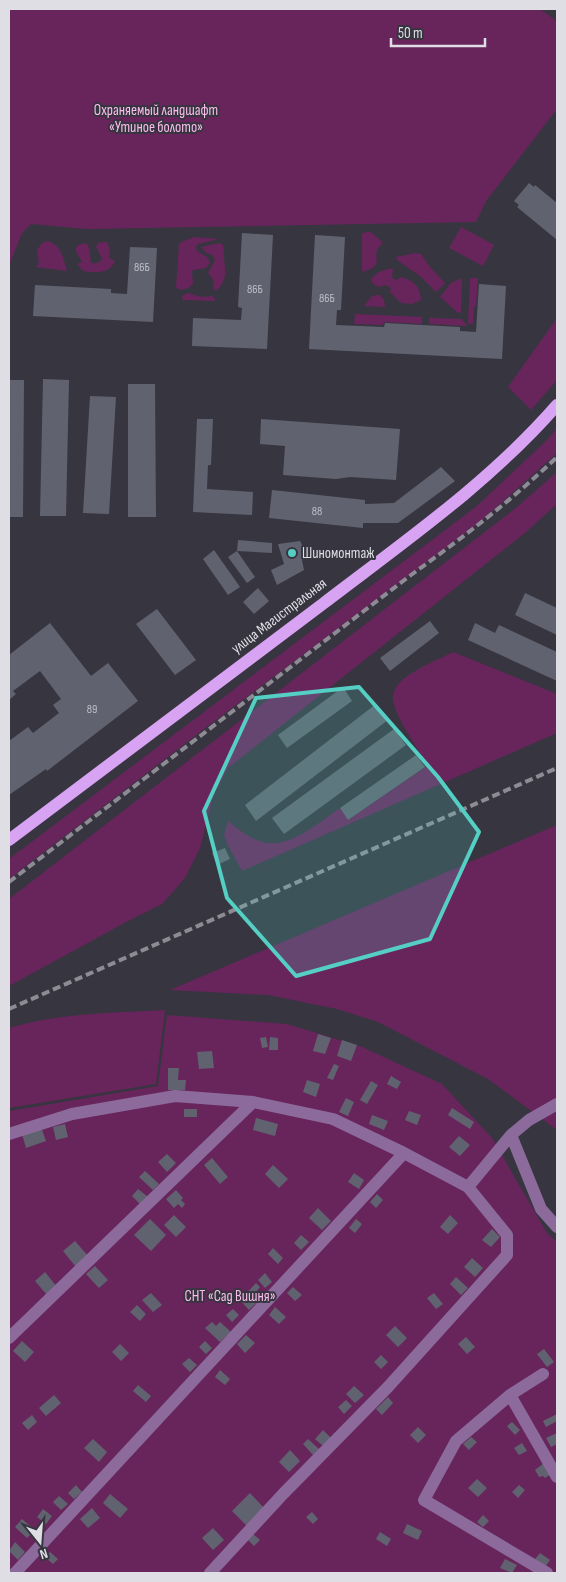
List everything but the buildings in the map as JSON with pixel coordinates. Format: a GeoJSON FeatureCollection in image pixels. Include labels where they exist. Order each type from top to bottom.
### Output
{"type":"FeatureCollection","features":[{"type":"Feature","properties":{"kind":"main road","name":"улица Магистральная"},"geometry":{"type":"LineString","coordinates":[[9,840],[410,538],[484,479],[537,428],[557,405]]}},
{"type":"Feature","properties":{"kind":"street"},"geometry":{"type":"LineString","coordinates":[[9,1134],[72,1114],[175,1096],[253,1102],[333,1119],[404,1153],[468,1187],[507,1235],[507,1255],[388,1386],[283,1494],[210,1573]]}},
{"type":"Feature","properties":{"kind":"street"},"geometry":{"type":"LineString","coordinates":[[9,1338],[253,1102]]}},
{"type":"Feature","properties":{"kind":"street"},"geometry":{"type":"LineString","coordinates":[[468,1187],[511,1135],[529,1120],[557,1104]]}},
{"type":"Feature","properties":{"kind":"street"},"geometry":{"type":"LineString","coordinates":[[511,1135],[541,1209],[557,1228]]}},
{"type":"Feature","properties":{"kind":"street"},"geometry":{"type":"LineString","coordinates":[[15,1573],[404,1153]]}},
{"type":"Feature","properties":{"kind":"street"},"geometry":{"type":"LineString","coordinates":[[543,1374],[510,1395],[456,1441],[424,1500],[547,1573]]}},
{"type":"Feature","properties":{"kind":"street"},"geometry":{"type":"LineString","coordinates":[[510,1395],[557,1477]]}},
{"type":"Feature","properties":{"kind":"highlighted area"},"geometry":{"type":"Polygon","coordinates":[[[359,687],[438,777],[479,832],[430,939],[296,976],[227,898],[204,811],[256,698],[359,687]]]}},
{"type":"Feature","properties":{"kind":"green space","name":"Охраняемый ландшафт «Утиное болото»"},"geometry":{"type":"Polygon","coordinates":[[[9,9],[540,9],[554,19],[557,24],[557,109],[486,201],[476,222],[87,229],[31,224],[22,233],[9,266],[9,9]]]}},
{"type":"Feature","properties":{"kind":"green space"},"geometry":{"type":"Polygon","coordinates":[[[461,227],[494,245],[483,266],[449,248],[461,227]]]}},
{"type":"Feature","properties":{"kind":"green space"},"geometry":{"type":"Polygon","coordinates":[[[371,232],[383,243],[376,252],[375,266],[362,272],[362,234],[371,232]]]}},
{"type":"Feature","properties":{"kind":"green space"},"geometry":{"type":"Polygon","coordinates":[[[194,237],[219,239],[198,244],[196,247],[197,251],[207,257],[210,263],[206,268],[193,270],[193,284],[190,287],[178,289],[176,288],[179,243],[194,237]]]}},
{"type":"Feature","properties":{"kind":"green space"},"geometry":{"type":"Polygon","coordinates":[[[48,241],[59,249],[67,271],[36,267],[39,263],[37,250],[42,243],[48,241]]]}},
{"type":"Feature","properties":{"kind":"green space"},"geometry":{"type":"Polygon","coordinates":[[[107,242],[110,250],[109,258],[115,261],[112,265],[102,272],[83,271],[77,264],[82,262],[75,250],[78,245],[86,243],[89,247],[91,263],[96,263],[102,258],[96,247],[98,243],[107,242]]]}},
{"type":"Feature","properties":{"kind":"green space"},"geometry":{"type":"Polygon","coordinates":[[[220,243],[224,248],[225,276],[216,291],[213,288],[214,281],[208,273],[215,260],[212,255],[206,253],[201,247],[220,243]]]}},
{"type":"Feature","properties":{"kind":"green space"},"geometry":{"type":"Polygon","coordinates":[[[415,253],[421,254],[445,283],[436,292],[420,276],[397,260],[396,257],[415,253]]]}},
{"type":"Feature","properties":{"kind":"green space"},"geometry":{"type":"Polygon","coordinates":[[[393,269],[392,278],[397,280],[401,277],[416,285],[421,300],[412,304],[401,303],[390,292],[391,288],[386,285],[378,287],[372,283],[372,278],[379,272],[393,269]]]}},
{"type":"Feature","properties":{"kind":"green space"},"geometry":{"type":"Polygon","coordinates":[[[462,278],[461,312],[458,313],[440,297],[451,283],[462,278]]]}},
{"type":"Feature","properties":{"kind":"green space"},"geometry":{"type":"Polygon","coordinates":[[[470,278],[478,278],[473,324],[468,323],[470,278]]]}},
{"type":"Feature","properties":{"kind":"green space"},"geometry":{"type":"Polygon","coordinates":[[[188,293],[201,297],[212,296],[215,301],[183,300],[182,296],[188,293]]]}},
{"type":"Feature","properties":{"kind":"green space"},"geometry":{"type":"Polygon","coordinates":[[[380,295],[384,300],[385,307],[364,306],[372,296],[380,295]]]}},
{"type":"Feature","properties":{"kind":"green space"},"geometry":{"type":"Polygon","coordinates":[[[355,314],[422,317],[422,324],[384,322],[383,325],[354,324],[355,314]]]}},
{"type":"Feature","properties":{"kind":"green space"},"geometry":{"type":"Polygon","coordinates":[[[429,318],[461,319],[468,326],[429,324],[429,318]]]}},
{"type":"Feature","properties":{"kind":"green space"},"geometry":{"type":"Polygon","coordinates":[[[557,318],[557,380],[531,410],[508,387],[557,318]]]}},
{"type":"Feature","properties":{"kind":"green space"},"geometry":{"type":"Polygon","coordinates":[[[557,428],[557,453],[479,523],[208,726],[9,879],[9,859],[477,506],[548,439],[557,428]]]}},
{"type":"Feature","properties":{"kind":"green space"},"geometry":{"type":"Polygon","coordinates":[[[557,472],[557,504],[526,532],[228,768],[213,796],[200,848],[185,878],[162,904],[9,986],[9,899],[517,507],[557,472]]]}},
{"type":"Feature","properties":{"kind":"green space"},"geometry":{"type":"Polygon","coordinates":[[[453,652],[557,694],[557,733],[242,871],[224,835],[228,821],[244,833],[262,842],[283,842],[303,833],[340,808],[348,820],[427,766],[397,713],[393,694],[399,684],[410,674],[453,652]]]}},
{"type":"Feature","properties":{"kind":"green space"},"geometry":{"type":"Polygon","coordinates":[[[557,825],[557,1130],[488,1079],[378,1022],[337,1009],[268,995],[170,990],[557,825]]]}},
{"type":"Feature","properties":{"kind":"green space"},"geometry":{"type":"Polygon","coordinates":[[[165,1010],[156,1084],[9,1108],[9,1028],[47,1019],[165,1010]]]}},
{"type":"Feature","properties":{"kind":"green space","name":"СНТ «Сад Вишня»"},"geometry":{"type":"Polygon","coordinates":[[[167,1015],[287,1024],[362,1047],[442,1084],[492,1138],[547,1233],[557,1242],[557,1573],[9,1573],[9,1111],[158,1086],[167,1015]]]}},
{"type":"Feature","properties":{"kind":"railway"},"geometry":{"type":"LineString","coordinates":[[9,882],[467,533],[522,489],[557,457]]}},
{"type":"Feature","properties":{"kind":"railway"},"geometry":{"type":"LineString","coordinates":[[9,1009],[557,768]]}},
{"type":"Feature","properties":{"kind":"place","name":"Шиномонтаж"},"geometry":{"type":"Point","coordinates":[292,553]}}]}
